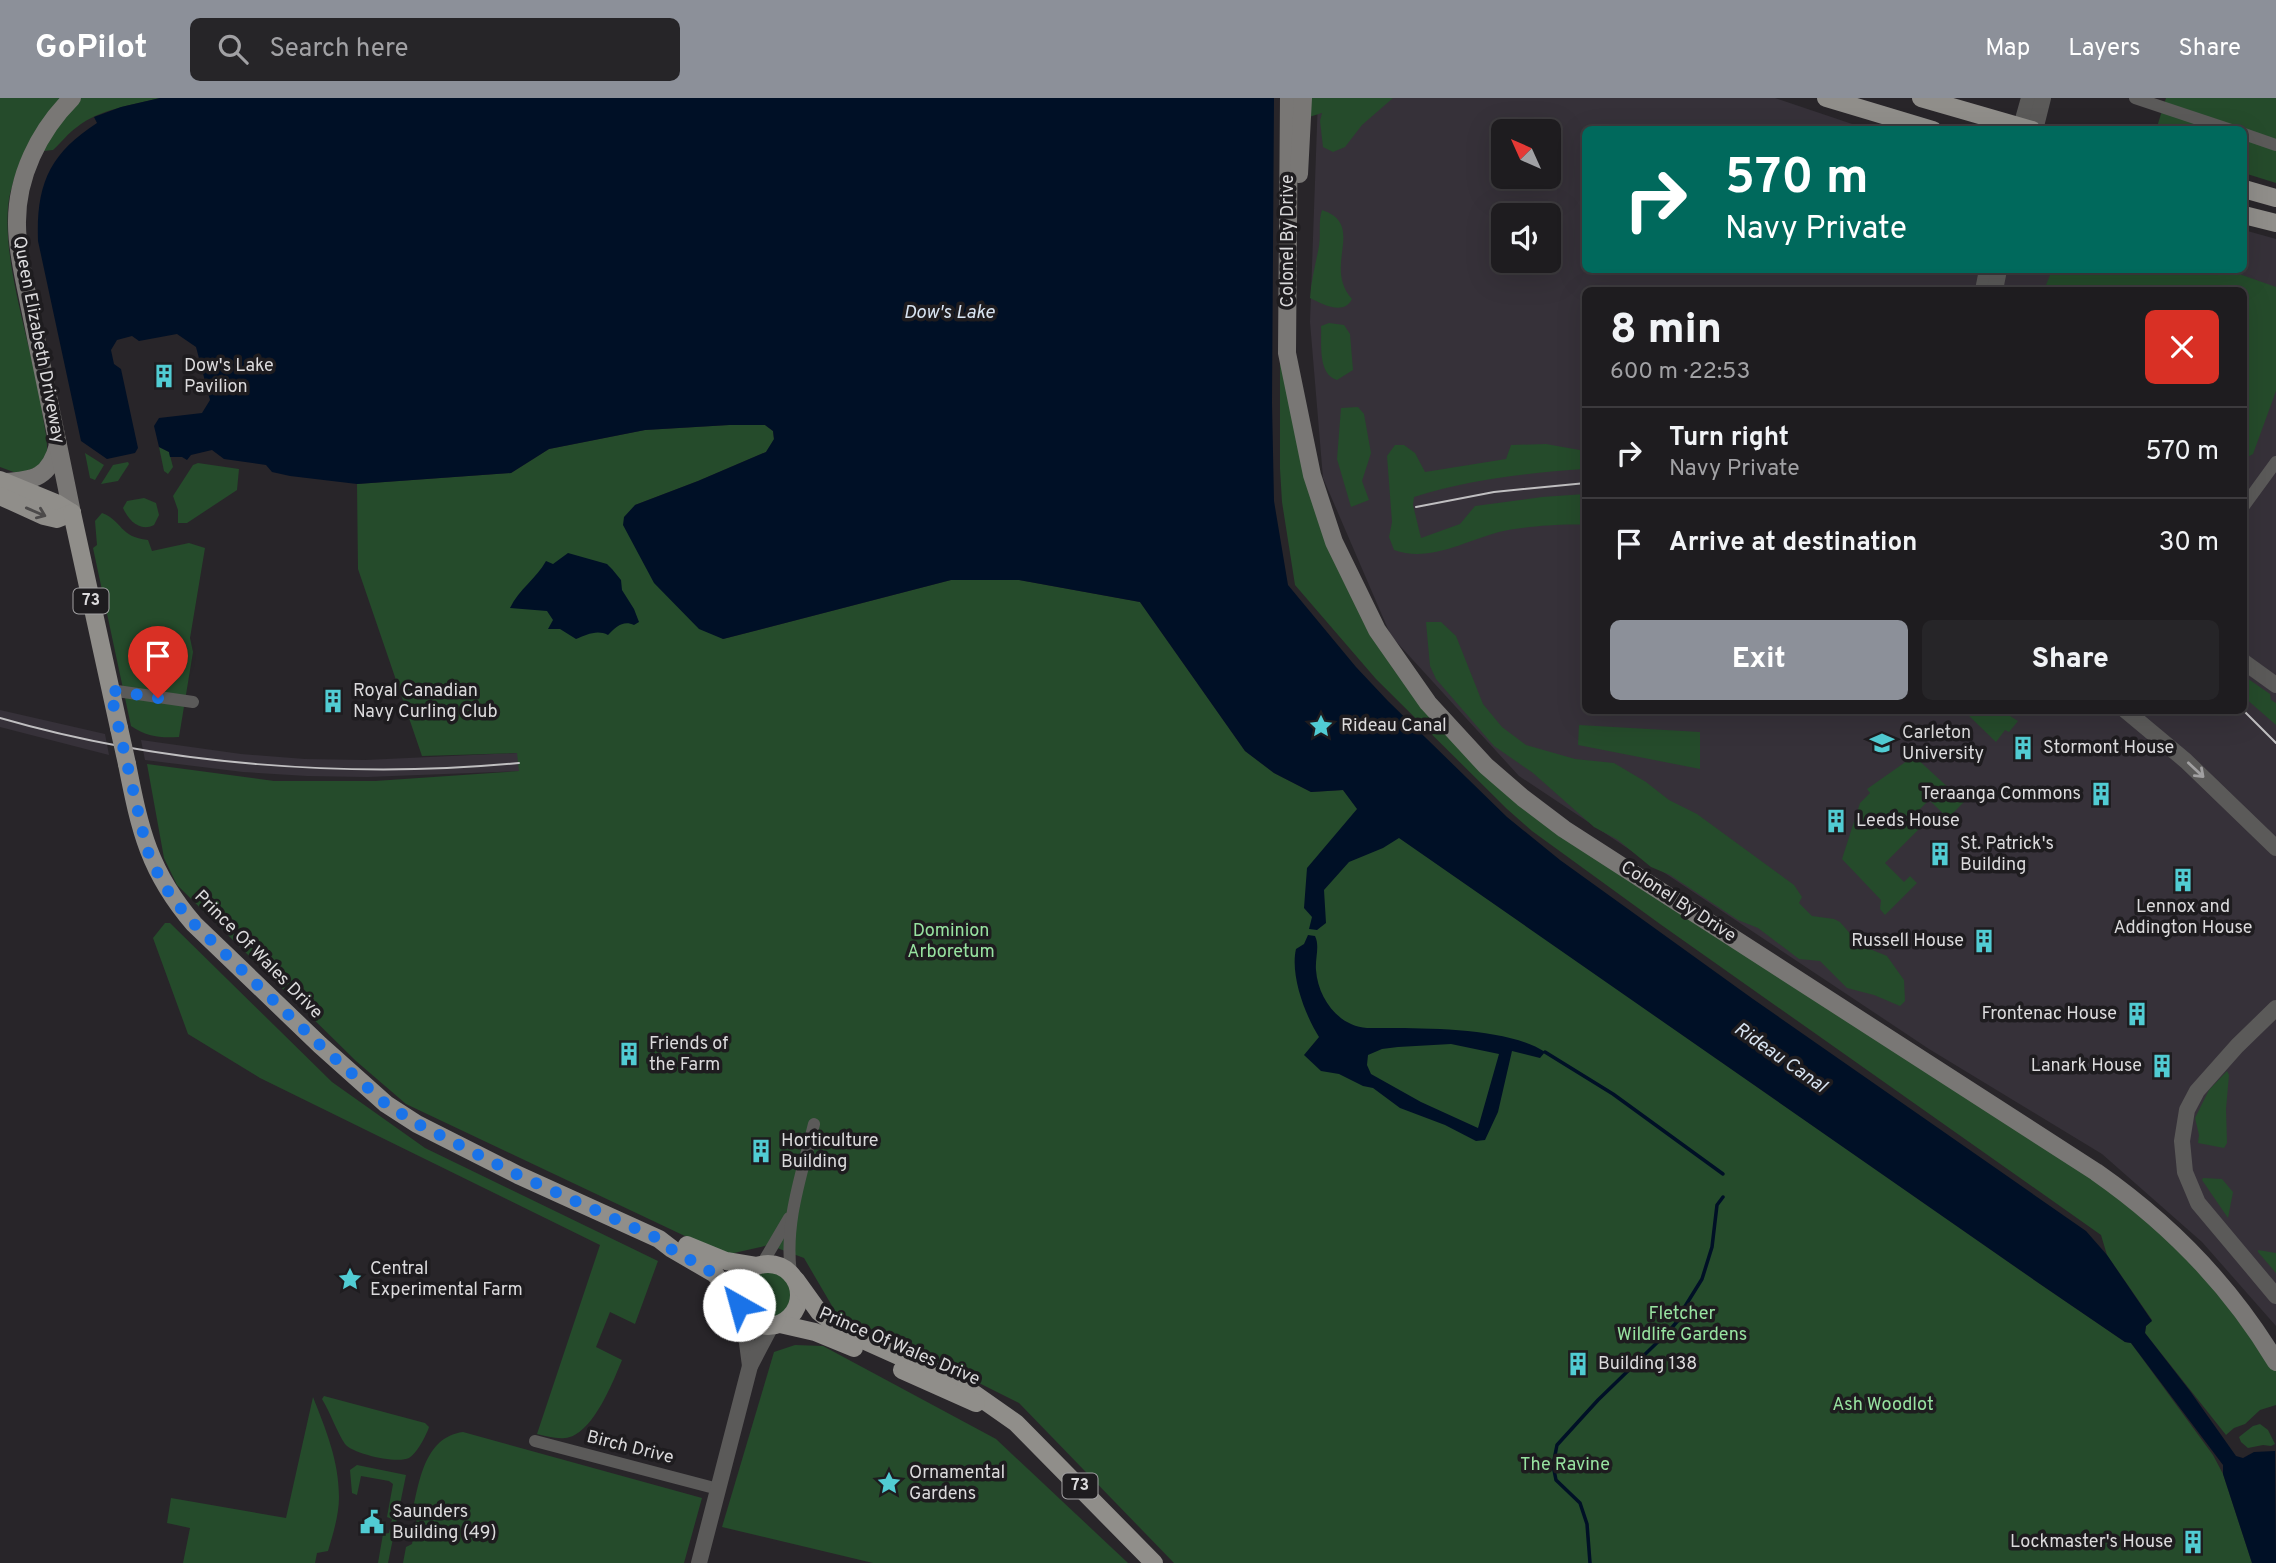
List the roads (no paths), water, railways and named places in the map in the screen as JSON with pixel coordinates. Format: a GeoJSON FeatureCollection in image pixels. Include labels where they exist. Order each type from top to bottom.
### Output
{"type":"FeatureCollection","features":[{"type":"Feature","properties":{"kind":"main road","name":"Queen Elizabeth Driveway"},"geometry":{"type":"LineString","coordinates":[[72,98],[46,129],[33,153],[19,201],[17,225],[25,284],[72,513]]}},
{"type":"Feature","properties":{"kind":"main road","name":"Colonel By Drive"},"geometry":{"type":"LineString","coordinates":[[1289,98],[1287,353],[1312,475],[1342,561],[1368,614],[1398,662],[1438,714],[1474,754],[1564,829],[2110,1182],[2165,1226],[2257,1318],[2276,1342]]}},
{"type":"Feature","properties":{"kind":"main road","name":"Colonel By Drive"},"geometry":{"type":"LineString","coordinates":[[1295,384],[1297,215],[1303,98]]}},
{"type":"Feature","properties":{"kind":"main road"},"geometry":{"type":"LineString","coordinates":[[1826,98],[1919,126]]}},
{"type":"Feature","properties":{"kind":"main road"},"geometry":{"type":"LineString","coordinates":[[1921,98],[2017,126]]}},
{"type":"Feature","properties":{"kind":"main road"},"geometry":{"type":"LineString","coordinates":[[1848,105],[1889,126]]}},
{"type":"Feature","properties":{"kind":"main road"},"geometry":{"type":"LineString","coordinates":[[2247,190],[2276,198]]}},
{"type":"Feature","properties":{"kind":"main road"},"geometry":{"type":"LineString","coordinates":[[2247,216],[2276,223]]}},
{"type":"Feature","properties":{"kind":"main road"},"geometry":{"type":"LineString","coordinates":[[1,486],[42,475],[53,460],[58,445]]}},
{"type":"Feature","properties":{"kind":"main road"},"geometry":{"type":"LineString","coordinates":[[1,486],[56,503],[72,513]]}},
{"type":"Feature","properties":{"kind":"main road","name":"Prince Of Wales Drive"},"geometry":{"type":"LineString","coordinates":[[72,513],[146,846],[156,870],[175,902],[204,934],[386,1104],[418,1124],[529,1180],[659,1239],[671,1249],[715,1274],[741,1309]]}},
{"type":"Feature","properties":{"kind":"main road","name":"Prince Of Wales Drive"},"geometry":{"type":"LineString","coordinates":[[659,1239],[677,1240],[726,1261],[759,1265]]}},
{"type":"Feature","properties":{"kind":"main road"},"geometry":{"type":"LineString","coordinates":[[741,1309],[738,1287],[742,1278],[759,1265]]}},
{"type":"Feature","properties":{"kind":"main road","name":"73"},"geometry":{"type":"LineString","coordinates":[[759,1265],[779,1265],[794,1277]]}},
{"type":"Feature","properties":{"kind":"main road"},"geometry":{"type":"LineString","coordinates":[[776,1325],[792,1315],[799,1302],[799,1287],[794,1277]]}},
{"type":"Feature","properties":{"kind":"main road","name":"Prince Of Wales Drive"},"geometry":{"type":"LineString","coordinates":[[794,1277],[819,1312],[843,1331],[960,1382],[1034,1439],[1154,1563]]}},
{"type":"Feature","properties":{"kind":"main road","name":"Colonel By Drive"},"geometry":{"type":"LineString","coordinates":[[2226,1289],[2276,1362]]}},
{"type":"Feature","properties":{"kind":"main road","name":"73"},"geometry":{"type":"LineString","coordinates":[[741,1309],[755,1323],[776,1325]]}},
{"type":"Feature","properties":{"kind":"main road","name":"Prince Of Wales Drive"},"geometry":{"type":"LineString","coordinates":[[776,1325],[827,1336],[1001,1414]]}},
{"type":"Feature","properties":{"kind":"street"},"geometry":{"type":"LineString","coordinates":[[2027,126],[2029,98]]}},
{"type":"Feature","properties":{"kind":"street"},"geometry":{"type":"LineString","coordinates":[[2029,126],[2043,98]]}},
{"type":"Feature","properties":{"kind":"street"},"geometry":{"type":"LineString","coordinates":[[2135,98],[2162,102],[2221,126]]}},
{"type":"Feature","properties":{"kind":"street"},"geometry":{"type":"LineString","coordinates":[[2247,135],[2276,145]]}},
{"type":"Feature","properties":{"kind":"street"},"geometry":{"type":"LineString","coordinates":[[2247,502],[2276,462]]}},
{"type":"Feature","properties":{"kind":"street"},"geometry":{"type":"LineString","coordinates":[[2247,664],[2276,685]]}},
{"type":"Feature","properties":{"kind":"street"},"geometry":{"type":"LineString","coordinates":[[110,690],[193,702]]}},
{"type":"Feature","properties":{"kind":"street"},"geometry":{"type":"LineString","coordinates":[[2130,714],[2186,761],[2276,848]]}},
{"type":"Feature","properties":{"kind":"street"},"geometry":{"type":"LineString","coordinates":[[2276,1008],[2236,1046],[2197,1091],[2187,1110],[2182,1141],[2185,1172],[2198,1203],[2276,1296]]}},
{"type":"Feature","properties":{"kind":"street"},"geometry":{"type":"LineString","coordinates":[[794,1277],[789,1250],[791,1214],[814,1124]]}},
{"type":"Feature","properties":{"kind":"street"},"geometry":{"type":"LineString","coordinates":[[759,1265],[778,1240],[791,1214]]}},
{"type":"Feature","properties":{"kind":"street"},"geometry":{"type":"LineString","coordinates":[[741,1309],[750,1366]]}},
{"type":"Feature","properties":{"kind":"street"},"geometry":{"type":"LineString","coordinates":[[699,1563],[750,1366],[776,1325]]}},
{"type":"Feature","properties":{"kind":"street","name":"Birch Drive"},"geometry":{"type":"LineString","coordinates":[[535,1441],[718,1489]]}},
{"type":"Feature","properties":{"kind":"water","name":"Dow's Lake"},"geometry":{"type":"Polygon","coordinates":[[[160,98],[1274,98],[1274,501],[1288,585],[1388,701],[1507,817],[1560,860],[1753,999],[2086,1231],[2107,1255],[2152,1321],[2146,1326],[2145,1333],[2236,1456],[2243,1458],[2254,1452],[2275,1451],[2276,1563],[2252,1563],[2223,1474],[2223,1465],[2131,1343],[2125,1342],[2040,1284],[1399,838],[1349,862],[1324,890],[1326,923],[1317,930],[1309,929],[1312,917],[1304,908],[1307,868],[1357,809],[1343,790],[1311,792],[1274,773],[1245,751],[1140,602],[1019,580],[951,580],[723,639],[699,629],[654,583],[623,525],[624,517],[635,505],[766,452],[774,439],[773,431],[765,425],[645,430],[549,449],[511,473],[357,484],[290,476],[272,472],[266,465],[224,459],[212,450],[191,455],[187,460],[170,457],[169,452],[159,447],[154,426],[159,418],[202,413],[210,400],[196,347],[177,334],[139,341],[132,336],[117,340],[111,350],[114,364],[121,369],[138,448],[135,453],[107,459],[81,441],[38,241],[43,187],[57,159],[67,147],[97,123],[94,117],[121,107],[160,98]]]}},
{"type":"Feature","properties":{"kind":"water"},"geometry":{"type":"Polygon","coordinates":[[[568,553],[607,564],[621,580],[622,590],[639,622],[634,625],[620,625],[608,635],[588,634],[576,639],[560,629],[548,629],[553,620],[547,611],[510,608],[546,561],[553,564],[568,553]]]}},
{"type":"Feature","properties":{"kind":"water"},"geometry":{"type":"Polygon","coordinates":[[[1308,935],[1315,936],[1316,970],[1321,991],[1331,1009],[1347,1022],[1367,1028],[1484,1033],[1507,1037],[1545,1052],[1540,1058],[1512,1051],[1498,1112],[1485,1140],[1476,1141],[1445,1125],[1400,1108],[1373,1088],[1339,1074],[1321,1071],[1304,1055],[1319,1037],[1304,1006],[1295,971],[1296,949],[1304,944],[1308,935]],[[1451,1044],[1398,1047],[1382,1049],[1368,1055],[1367,1065],[1371,1074],[1421,1102],[1478,1128],[1499,1054],[1451,1044]]]}},
{"type":"Feature","properties":{"kind":"waterway"},"geometry":{"type":"LineString","coordinates":[[1545,1052],[1613,1094],[1723,1174]]}},
{"type":"Feature","properties":{"kind":"waterway"},"geometry":{"type":"LineString","coordinates":[[1590,1563],[1587,1524],[1580,1503],[1556,1480],[1553,1465],[1557,1445],[1681,1317],[1702,1279],[1712,1247],[1717,1205],[1723,1197]]}},
{"type":"Feature","properties":{"kind":"tram line"},"geometry":{"type":"LineString","coordinates":[[1416,507],[1494,492],[1582,483]]}},
{"type":"Feature","properties":{"kind":"tram line"},"geometry":{"type":"LineString","coordinates":[[2247,714],[2276,743]]}},
{"type":"Feature","properties":{"kind":"tram line"},"geometry":{"type":"LineString","coordinates":[[0,718],[126,747],[257,764],[390,769],[519,763]]}},
{"type":"Feature","properties":{"kind":"place","name":"Dow's Lake Pavilion"},"geometry":{"type":"Point","coordinates":[164,376]}},
{"type":"Feature","properties":{"kind":"place","name":"Royal Canadian Navy Curling Club"},"geometry":{"type":"Point","coordinates":[333,701]}},
{"type":"Feature","properties":{"kind":"place","name":"Rideau Canal"},"geometry":{"type":"Point","coordinates":[1321,726]}},
{"type":"Feature","properties":{"kind":"place","name":"Carleton University"},"geometry":{"type":"Point","coordinates":[1882,743]}},
{"type":"Feature","properties":{"kind":"place","name":"Stormont House"},"geometry":{"type":"Point","coordinates":[2023,748]}},
{"type":"Feature","properties":{"kind":"place","name":"Teraanga Commons"},"geometry":{"type":"Point","coordinates":[2101,794]}},
{"type":"Feature","properties":{"kind":"place","name":"Leeds House"},"geometry":{"type":"Point","coordinates":[1836,821]}},
{"type":"Feature","properties":{"kind":"place","name":"St. Patrick's Building"},"geometry":{"type":"Point","coordinates":[1940,854]}},
{"type":"Feature","properties":{"kind":"place","name":"Lennox and Addington House"},"geometry":{"type":"Point","coordinates":[2183,880]}},
{"type":"Feature","properties":{"kind":"place","name":"Russell House"},"geometry":{"type":"Point","coordinates":[1984,941]}},
{"type":"Feature","properties":{"kind":"place","name":"Frontenac House"},"geometry":{"type":"Point","coordinates":[2137,1014]}},
{"type":"Feature","properties":{"kind":"place","name":"Friends of the Farm"},"geometry":{"type":"Point","coordinates":[629,1054]}},
{"type":"Feature","properties":{"kind":"place","name":"Lanark House"},"geometry":{"type":"Point","coordinates":[2162,1066]}},
{"type":"Feature","properties":{"kind":"place","name":"Horticulture Building"},"geometry":{"type":"Point","coordinates":[761,1151]}},
{"type":"Feature","properties":{"kind":"place","name":"Central Experimental Farm"},"geometry":{"type":"Point","coordinates":[350,1279]}},
{"type":"Feature","properties":{"kind":"place","name":"Building 138"},"geometry":{"type":"Point","coordinates":[1578,1364]}},
{"type":"Feature","properties":{"kind":"place","name":"Ornamental Gardens"},"geometry":{"type":"Point","coordinates":[889,1483]}},
{"type":"Feature","properties":{"kind":"place","name":"Saunders Building (49)"},"geometry":{"type":"Point","coordinates":[372,1522]}},
{"type":"Feature","properties":{"kind":"place","name":"Lockmaster's House"},"geometry":{"type":"Point","coordinates":[2193,1542]}},
{"type":"Feature","properties":{"kind":"park label","name":"Dominion Arboretum"},"geometry":{"type":"Point","coordinates":[951,941]}},
{"type":"Feature","properties":{"kind":"park label","name":"Fletcher Wildlife Gardens"},"geometry":{"type":"Point","coordinates":[1682,1324]}},
{"type":"Feature","properties":{"kind":"park label","name":"Ash Woodlot"},"geometry":{"type":"Point","coordinates":[1883,1405]}},
{"type":"Feature","properties":{"kind":"park label","name":"The Ravine"},"geometry":{"type":"Point","coordinates":[1565,1465]}}]}
